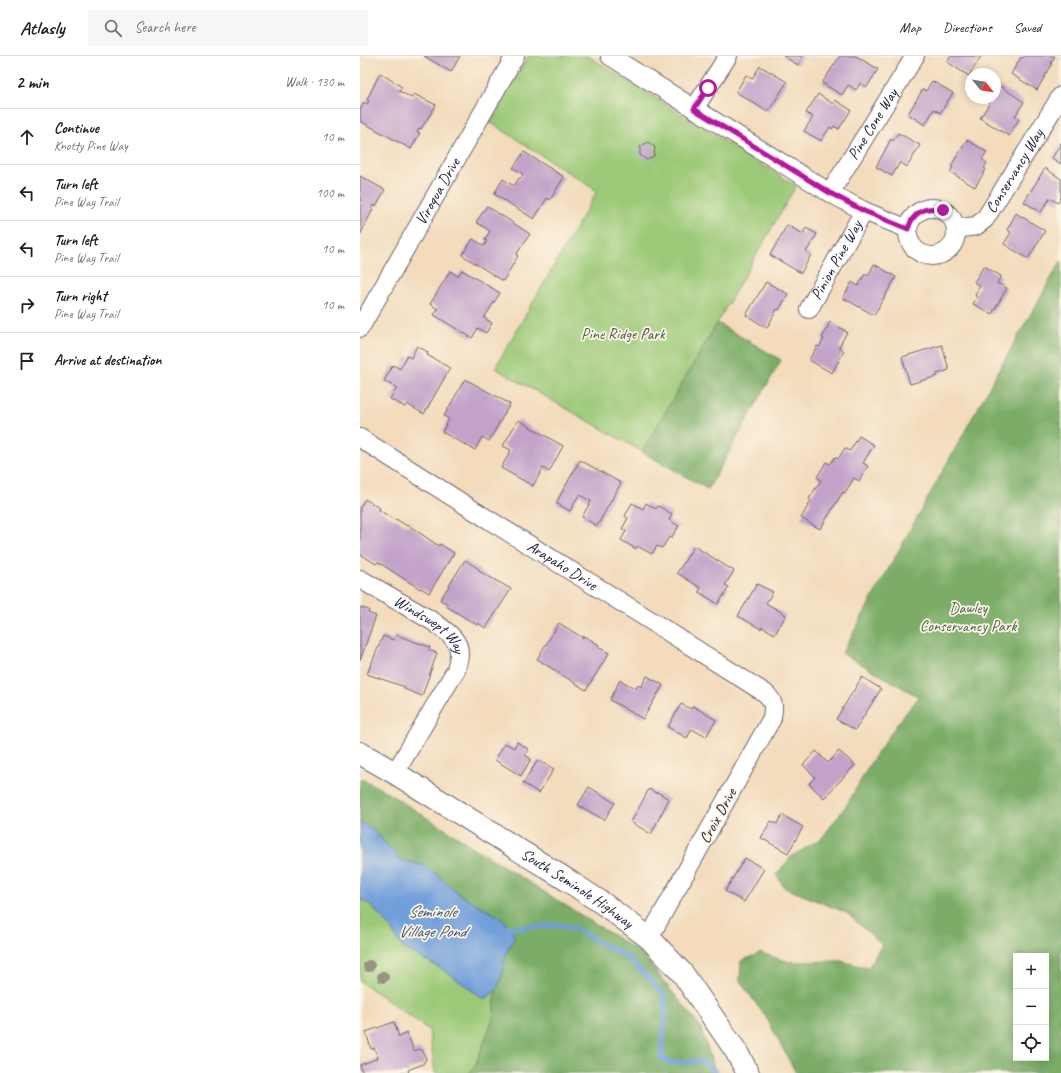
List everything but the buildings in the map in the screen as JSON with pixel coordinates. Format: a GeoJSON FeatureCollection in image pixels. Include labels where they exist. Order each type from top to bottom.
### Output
{"type":"FeatureCollection","features":[{"type":"Feature","properties":{"kind":"street","name":"Viroqua Drive"},"geometry":{"type":"LineString","coordinates":[[360,328],[515,56]]}},
{"type":"Feature","properties":{"kind":"street"},"geometry":{"type":"LineString","coordinates":[[610,56],[830,193],[864,211],[908,229]]}},
{"type":"Feature","properties":{"kind":"street"},"geometry":{"type":"LineString","coordinates":[[694,109],[728,56]]}},
{"type":"Feature","properties":{"kind":"street","name":"Pine Cone Way"},"geometry":{"type":"LineString","coordinates":[[830,193],[915,56]]}},
{"type":"Feature","properties":{"kind":"street","name":"Conservancy Way"},"geometry":{"type":"LineString","coordinates":[[956,229],[976,226],[985,219],[1061,96]]}},
{"type":"Feature","properties":{"kind":"street"},"geometry":{"type":"LineString","coordinates":[[928,208],[936,208],[943,210],[949,215],[954,222],[956,229],[952,244],[947,250],[940,254],[932,255],[924,254],[917,250],[909,237],[908,229],[910,222],[915,215],[928,208]]}},
{"type":"Feature","properties":{"kind":"street","name":"Pinion Pine Way"},"geometry":{"type":"LineString","coordinates":[[809,309],[864,211]]}},
{"type":"Feature","properties":{"kind":"street","name":"Arapaho Drive"},"geometry":{"type":"LineString","coordinates":[[360,438],[765,693]]}},
{"type":"Feature","properties":{"kind":"street","name":"Windswept Way"},"geometry":{"type":"LineString","coordinates":[[360,579],[434,622],[445,630],[455,639],[460,653],[456,670],[395,773]]}},
{"type":"Feature","properties":{"kind":"street","name":"Croix Drive"},"geometry":{"type":"LineString","coordinates":[[649,938],[772,718],[774,708],[770,698],[765,693]]}},
{"type":"Feature","properties":{"kind":"street","name":"South Seminole Highway"},"geometry":{"type":"LineString","coordinates":[[360,753],[568,880],[605,905],[649,938],[683,974],[736,1051],[748,1073]]}},
{"type":"Feature","properties":{"kind":"green space","name":"Pine Ridge Park"},"geometry":{"type":"Polygon","coordinates":[[[528,56],[588,56],[796,186],[717,323],[781,360],[708,489],[495,368],[597,191],[491,123],[528,56]]]}},
{"type":"Feature","properties":{"kind":"green space","name":"Dawley Conservancy Park"},"geometry":{"type":"Polygon","coordinates":[[[1061,261],[1061,1073],[796,1073],[767,1019],[740,981],[741,961],[761,953],[789,962],[841,961],[868,968],[882,945],[847,913],[785,888],[776,875],[791,857],[822,838],[848,803],[870,764],[897,724],[919,697],[842,653],[1061,261]]]}},
{"type":"Feature","properties":{"kind":"green space"},"geometry":{"type":"Polygon","coordinates":[[[717,323],[781,360],[708,489],[642,452],[717,323]]]}},
{"type":"Feature","properties":{"kind":"green space"},"geometry":{"type":"Polygon","coordinates":[[[360,778],[383,790],[641,953],[700,1026],[716,1073],[469,1073],[475,1066],[493,1019],[496,991],[502,976],[505,955],[514,937],[503,919],[461,895],[426,866],[401,860],[371,828],[360,822],[360,778]]]}},
{"type":"Feature","properties":{"kind":"green space"},"geometry":{"type":"Polygon","coordinates":[[[360,899],[368,903],[387,923],[403,948],[444,970],[484,999],[496,991],[493,1019],[475,1066],[469,1073],[435,1073],[429,1030],[360,981],[360,899]]]}},
{"type":"Feature","properties":{"kind":"water","name":"Seminole Village Pond"},"geometry":{"type":"Polygon","coordinates":[[[360,822],[371,828],[401,860],[426,866],[461,895],[503,919],[515,937],[505,955],[502,976],[496,991],[484,999],[444,970],[403,948],[387,923],[368,903],[360,899],[360,822]]]}},
{"type":"Feature","properties":{"kind":"waterway"},"geometry":{"type":"LineString","coordinates":[[509,928],[561,925],[575,929],[627,957],[665,995],[665,1020],[661,1057],[671,1063],[702,1061],[717,1073]]}},
{"type":"Feature","properties":{"kind":"route"},"geometry":{"type":"LineString","coordinates":[[708,88],[694,109],[830,193],[864,211],[908,229],[910,222],[915,215],[921,211],[928,208],[943,210]]}}]}
